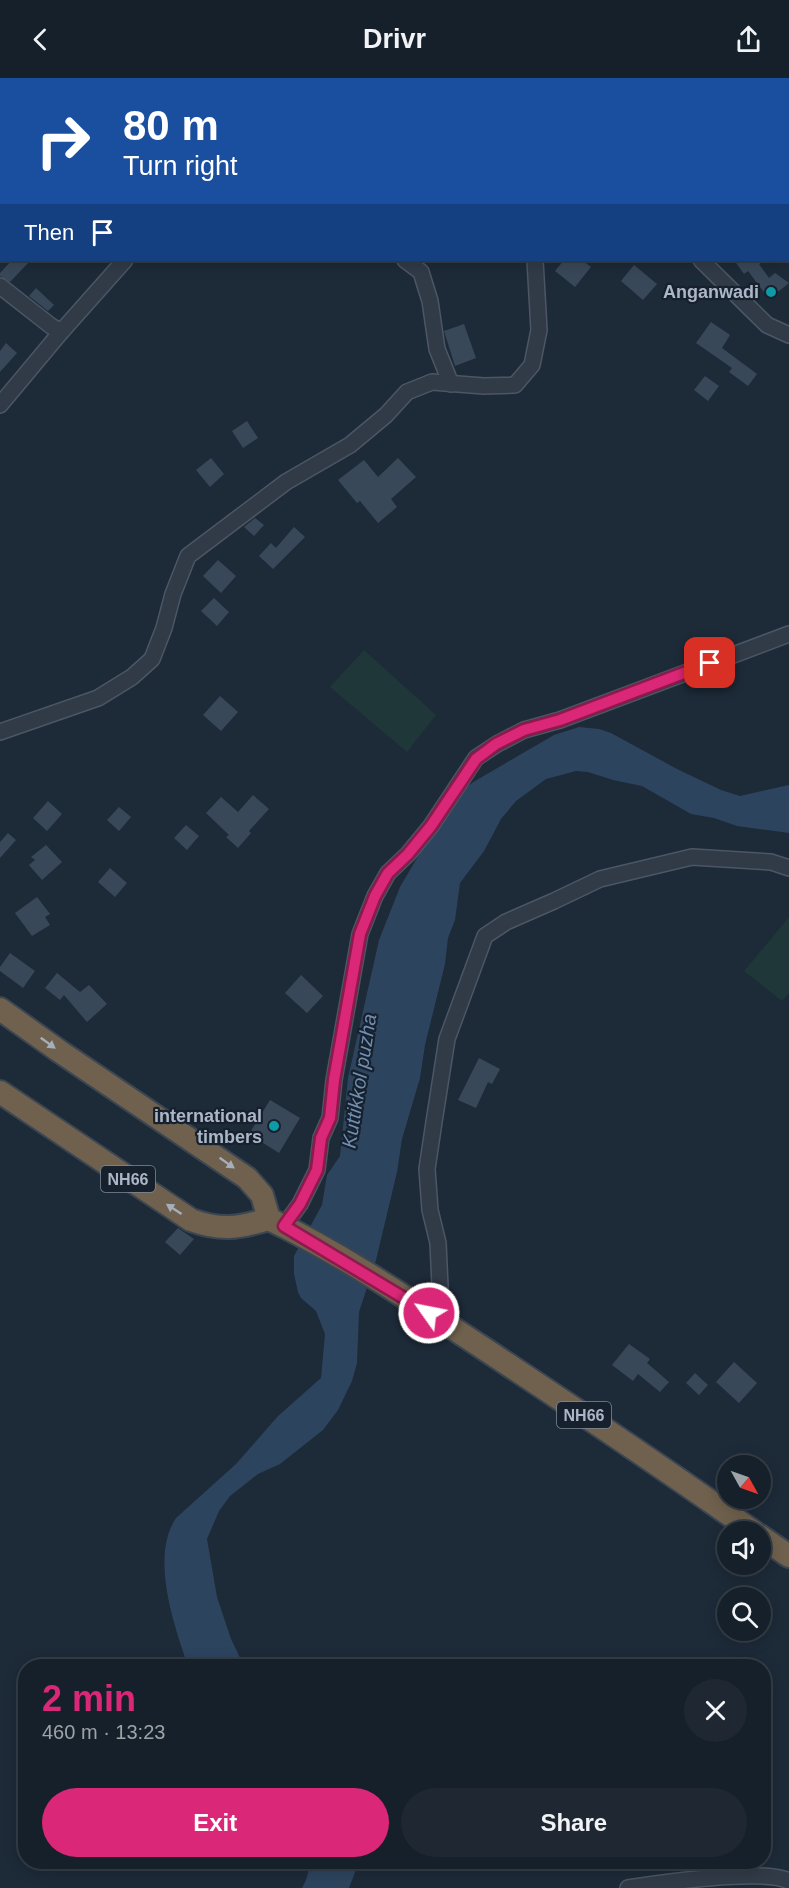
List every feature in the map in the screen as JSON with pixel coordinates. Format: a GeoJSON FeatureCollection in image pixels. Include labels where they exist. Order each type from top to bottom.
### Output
{"type":"FeatureCollection","features":[{"type":"Feature","properties":{"kind":"highway"},"geometry":{"type":"LineString","coordinates":[[0,1009],[247,1178],[283,1226]]}},
{"type":"Feature","properties":{"kind":"highway","name":"NH66"},"geometry":{"type":"LineString","coordinates":[[0,1092],[190,1220],[210,1227],[225,1228],[250,1225],[283,1226],[421,1308],[640,1452],[738,1521]]}},
{"type":"Feature","properties":{"kind":"highway"},"geometry":{"type":"LineString","coordinates":[[771,1544],[789,1556]]}},
{"type":"Feature","properties":{"kind":"street"},"geometry":{"type":"LineString","coordinates":[[0,405],[124,261]]}},
{"type":"Feature","properties":{"kind":"street"},"geometry":{"type":"LineString","coordinates":[[406,261],[421,272],[430,301],[437,349],[451,384]]}},
{"type":"Feature","properties":{"kind":"street"},"geometry":{"type":"LineString","coordinates":[[0,732],[98,698],[132,677],[152,659],[188,556],[286,482],[350,445],[386,415],[407,392],[432,382],[515,385],[532,365],[539,330],[535,261]]}},
{"type":"Feature","properties":{"kind":"street"},"geometry":{"type":"LineString","coordinates":[[702,261],[767,325],[789,335]]}},
{"type":"Feature","properties":{"kind":"street"},"geometry":{"type":"LineString","coordinates":[[0,286],[61,332]]}},
{"type":"Feature","properties":{"kind":"street"},"geometry":{"type":"LineString","coordinates":[[283,1226],[300,1204],[317,1170],[321,1138],[330,1118],[334,1080],[360,934],[375,896],[388,873],[408,854],[431,826],[476,759],[496,744],[524,730],[560,720],[789,634]]}},
{"type":"Feature","properties":{"kind":"street"},"geometry":{"type":"LineString","coordinates":[[421,1308],[440,1286],[438,1243],[430,1210],[427,1169],[447,1039],[486,936],[506,922],[600,879],[692,857],[771,862],[789,868]]}},
{"type":"Feature","properties":{"kind":"street"},"geometry":{"type":"LineString","coordinates":[[628,1888],[703,1879],[760,1876],[789,1881]]}},
{"type":"Feature","properties":{"kind":"green space"},"geometry":{"type":"Polygon","coordinates":[[[364,650],[436,715],[407,752],[330,687],[364,650]]]}},
{"type":"Feature","properties":{"kind":"green space"},"geometry":{"type":"Polygon","coordinates":[[[789,917],[789,993],[782,1001],[744,971],[789,917]]]}},
{"type":"Feature","properties":{"kind":"water","name":"Kuttikkol puzha"},"geometry":{"type":"Polygon","coordinates":[[[579,727],[599,729],[721,790],[740,796],[789,785],[789,833],[737,826],[714,818],[691,814],[642,786],[576,771],[546,779],[516,801],[501,819],[484,851],[460,883],[455,920],[448,938],[445,964],[425,1045],[420,1078],[402,1139],[397,1172],[376,1260],[359,1312],[357,1363],[352,1381],[338,1410],[323,1430],[280,1464],[258,1474],[230,1496],[219,1511],[207,1539],[217,1597],[231,1639],[241,1659],[186,1659],[167,1591],[165,1552],[168,1534],[176,1518],[236,1464],[278,1416],[321,1378],[325,1334],[316,1311],[301,1298],[298,1292],[294,1274],[294,1256],[322,1205],[327,1175],[340,1156],[348,1078],[379,940],[400,887],[447,807],[459,792],[554,735],[579,727]]]}},
{"type":"Feature","properties":{"kind":"water"},"geometry":{"type":"Polygon","coordinates":[[[309,1869],[356,1869],[349,1888],[302,1888],[309,1869]]]}},
{"type":"Feature","properties":{"kind":"building"},"geometry":{"type":"Polygon","coordinates":[[[11,261],[30,261],[10,282],[0,276],[11,261]]]}},
{"type":"Feature","properties":{"kind":"building"},"geometry":{"type":"Polygon","coordinates":[[[563,261],[583,261],[591,267],[575,287],[555,271],[563,261]]]}},
{"type":"Feature","properties":{"kind":"building"},"geometry":{"type":"Polygon","coordinates":[[[735,261],[764,261],[759,264],[769,278],[775,273],[789,283],[769,299],[748,271],[744,274],[735,261]]]}},
{"type":"Feature","properties":{"kind":"building"},"geometry":{"type":"Polygon","coordinates":[[[634,265],[657,284],[643,300],[621,281],[634,265]]]}},
{"type":"Feature","properties":{"kind":"building"},"geometry":{"type":"Polygon","coordinates":[[[36,288],[54,305],[48,311],[29,296],[36,288]]]}},
{"type":"Feature","properties":{"kind":"building"},"geometry":{"type":"Polygon","coordinates":[[[711,322],[730,335],[722,348],[757,374],[748,386],[729,372],[732,368],[696,343],[711,322]]]}},
{"type":"Feature","properties":{"kind":"building"},"geometry":{"type":"Polygon","coordinates":[[[464,324],[476,358],[455,366],[444,331],[464,324]]]}},
{"type":"Feature","properties":{"kind":"building"},"geometry":{"type":"Polygon","coordinates":[[[6,343],[17,353],[0,372],[0,351],[6,343]]]}},
{"type":"Feature","properties":{"kind":"building"},"geometry":{"type":"Polygon","coordinates":[[[705,376],[719,386],[708,401],[694,390],[705,376]]]}},
{"type":"Feature","properties":{"kind":"building"},"geometry":{"type":"Polygon","coordinates":[[[247,421],[258,438],[243,448],[232,431],[247,421]]]}},
{"type":"Feature","properties":{"kind":"building"},"geometry":{"type":"Polygon","coordinates":[[[211,458],[224,474],[210,487],[196,470],[211,458]]]}},
{"type":"Feature","properties":{"kind":"building"},"geometry":{"type":"Polygon","coordinates":[[[398,458],[416,477],[391,499],[397,507],[378,523],[360,501],[357,503],[338,480],[364,460],[378,477],[398,458]]]}},
{"type":"Feature","properties":{"kind":"building"},"geometry":{"type":"Polygon","coordinates":[[[255,518],[264,525],[254,536],[244,527],[255,518]]]}},
{"type":"Feature","properties":{"kind":"building"},"geometry":{"type":"Polygon","coordinates":[[[294,527],[305,537],[273,569],[259,556],[271,543],[276,548],[294,527]]]}},
{"type":"Feature","properties":{"kind":"building"},"geometry":{"type":"Polygon","coordinates":[[[218,560],[236,576],[221,593],[203,576],[218,560]]]}},
{"type":"Feature","properties":{"kind":"building"},"geometry":{"type":"Polygon","coordinates":[[[214,598],[229,612],[217,626],[201,611],[214,598]]]}},
{"type":"Feature","properties":{"kind":"building"},"geometry":{"type":"Polygon","coordinates":[[[220,696],[238,712],[221,731],[203,715],[220,696]]]}},
{"type":"Feature","properties":{"kind":"building"},"geometry":{"type":"Polygon","coordinates":[[[253,795],[269,809],[249,831],[251,833],[238,848],[226,837],[229,835],[206,813],[221,797],[238,812],[253,795]]]}},
{"type":"Feature","properties":{"kind":"building"},"geometry":{"type":"Polygon","coordinates":[[[48,801],[62,814],[47,831],[33,818],[48,801]]]}},
{"type":"Feature","properties":{"kind":"building"},"geometry":{"type":"Polygon","coordinates":[[[119,807],[131,817],[119,831],[107,820],[119,807]]]}},
{"type":"Feature","properties":{"kind":"building"},"geometry":{"type":"Polygon","coordinates":[[[186,825],[199,836],[187,850],[174,838],[186,825]]]}},
{"type":"Feature","properties":{"kind":"building"},"geometry":{"type":"Polygon","coordinates":[[[8,833],[16,840],[0,858],[0,842],[8,833]]]}},
{"type":"Feature","properties":{"kind":"building"},"geometry":{"type":"Polygon","coordinates":[[[46,845],[62,862],[42,880],[29,865],[35,860],[31,857],[46,845]]]}},
{"type":"Feature","properties":{"kind":"building"},"geometry":{"type":"Polygon","coordinates":[[[110,868],[127,883],[115,897],[98,882],[110,868]]]}},
{"type":"Feature","properties":{"kind":"building"},"geometry":{"type":"Polygon","coordinates":[[[37,897],[50,914],[45,917],[50,925],[32,936],[15,913],[37,897]]]}},
{"type":"Feature","properties":{"kind":"building"},"geometry":{"type":"Polygon","coordinates":[[[10,953],[35,971],[23,988],[0,971],[0,967],[10,953]]]}},
{"type":"Feature","properties":{"kind":"building"},"geometry":{"type":"Polygon","coordinates":[[[57,973],[80,992],[89,985],[107,1004],[87,1022],[64,995],[60,1000],[45,988],[57,973]]]}},
{"type":"Feature","properties":{"kind":"building"},"geometry":{"type":"Polygon","coordinates":[[[301,975],[323,996],[307,1013],[285,993],[301,975]]]}},
{"type":"Feature","properties":{"kind":"building"},"geometry":{"type":"Polygon","coordinates":[[[479,1058],[500,1069],[492,1084],[488,1082],[476,1108],[458,1100],[479,1058]]]}},
{"type":"Feature","properties":{"kind":"building","name":"international timbers"},"geometry":{"type":"Polygon","coordinates":[[[270,1100],[300,1118],[279,1153],[249,1134],[270,1100]]]}},
{"type":"Feature","properties":{"kind":"building"},"geometry":{"type":"Polygon","coordinates":[[[178,1228],[194,1239],[180,1255],[165,1242],[178,1228]]]}},
{"type":"Feature","properties":{"kind":"building"},"geometry":{"type":"Polygon","coordinates":[[[629,1344],[650,1359],[647,1363],[669,1382],[660,1392],[638,1374],[633,1381],[612,1365],[629,1344]]]}},
{"type":"Feature","properties":{"kind":"building"},"geometry":{"type":"Polygon","coordinates":[[[734,1362],[757,1383],[739,1403],[716,1382],[734,1362]]]}},
{"type":"Feature","properties":{"kind":"building"},"geometry":{"type":"Polygon","coordinates":[[[695,1373],[708,1385],[699,1395],[686,1383],[695,1373]]]}},
{"type":"Feature","properties":{"kind":"place","name":"Anganwadi"},"geometry":{"type":"Point","coordinates":[771,292]}},
{"type":"Feature","properties":{"kind":"place","name":"international timbers"},"geometry":{"type":"Point","coordinates":[274,1126]}},
{"type":"Feature","properties":{"kind":"route"},"geometry":{"type":"LineString","coordinates":[[429,1313],[284,1226],[300,1204],[317,1170],[321,1138],[330,1118],[334,1080],[360,934],[375,896],[388,873],[408,854],[431,826],[476,759],[496,744],[524,730],[560,720],[710,663]]}}]}
